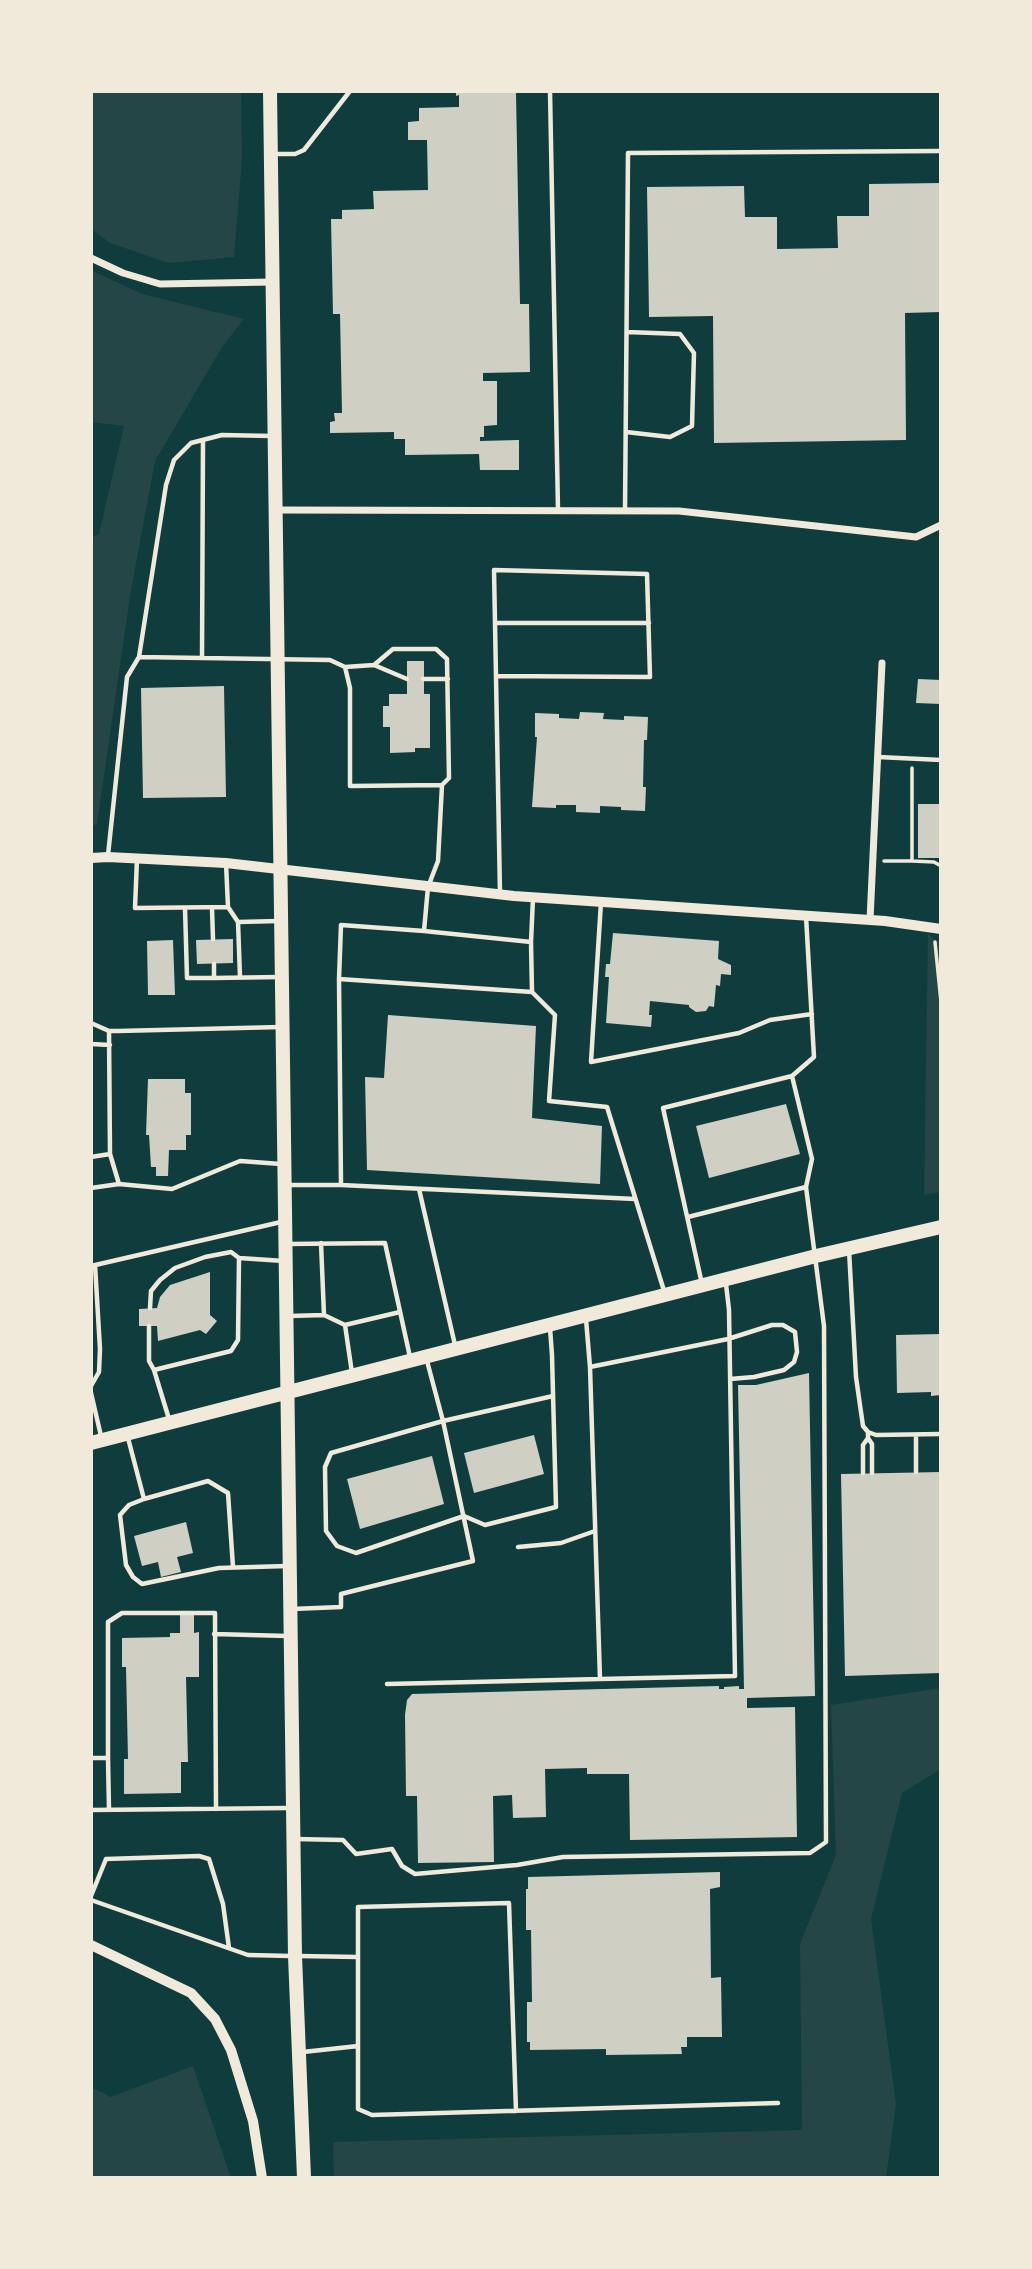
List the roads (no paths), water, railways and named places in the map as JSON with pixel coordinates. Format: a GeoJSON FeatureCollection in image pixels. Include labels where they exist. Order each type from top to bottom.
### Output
{"type":"FeatureCollection","features":[{"type":"Feature","properties":{"kind":"main road"},"geometry":{"type":"LineString","coordinates":[[270,91],[295,1956],[304,2178]]}},
{"type":"Feature","properties":{"kind":"main road"},"geometry":{"type":"LineString","coordinates":[[96,1441],[816,1256],[941,1227]]}},
{"type":"Feature","properties":{"kind":"street"},"geometry":{"type":"LineString","coordinates":[[91,258],[123,273],[160,284],[273,282]]}},
{"type":"Feature","properties":{"kind":"street"},"geometry":{"type":"LineString","coordinates":[[276,510],[679,511],[916,537],[941,525]]}},
{"type":"Feature","properties":{"kind":"street"},"geometry":{"type":"LineString","coordinates":[[870,920],[882,663]]}},
{"type":"Feature","properties":{"kind":"street"},"geometry":{"type":"LineString","coordinates":[[91,858],[226,863],[500,895],[870,920],[941,929]]}},
{"type":"Feature","properties":{"kind":"street"},"geometry":{"type":"LineString","coordinates":[[91,1945],[191,1993],[215,2019],[231,2050],[249,2109],[262,2178]]}},
{"type":"Feature","properties":{"kind":"lane"},"geometry":{"type":"LineString","coordinates":[[271,154],[295,154],[303,150],[350,91]]}},
{"type":"Feature","properties":{"kind":"lane"},"geometry":{"type":"LineString","coordinates":[[550,91],[558,510]]}},
{"type":"Feature","properties":{"kind":"lane"},"geometry":{"type":"LineString","coordinates":[[625,511],[628,153],[941,151]]}},
{"type":"Feature","properties":{"kind":"lane"},"geometry":{"type":"LineString","coordinates":[[626,332],[680,334],[694,353],[692,426],[670,437],[626,432]]}},
{"type":"Feature","properties":{"kind":"lane"},"geometry":{"type":"LineString","coordinates":[[108,857],[127,677],[139,657],[166,485],[174,460],[191,443],[222,435],[275,436]]}},
{"type":"Feature","properties":{"kind":"lane"},"geometry":{"type":"LineString","coordinates":[[202,658],[203,440]]}},
{"type":"Feature","properties":{"kind":"lane"},"geometry":{"type":"LineString","coordinates":[[496,676],[650,677],[647,574],[495,570],[495,623],[500,895]]}},
{"type":"Feature","properties":{"kind":"lane"},"geometry":{"type":"LineString","coordinates":[[495,623],[649,623]]}},
{"type":"Feature","properties":{"kind":"lane"},"geometry":{"type":"LineString","coordinates":[[374,665],[393,649],[436,649],[447,659],[449,778],[443,785],[438,861],[428,887],[424,931]]}},
{"type":"Feature","properties":{"kind":"lane"},"geometry":{"type":"LineString","coordinates":[[139,657],[330,660],[345,667],[374,665],[407,679]]}},
{"type":"Feature","properties":{"kind":"lane"},"geometry":{"type":"LineString","coordinates":[[345,667],[350,688],[350,786],[443,785]]}},
{"type":"Feature","properties":{"kind":"lane"},"geometry":{"type":"LineString","coordinates":[[424,679],[448,679]]}},
{"type":"Feature","properties":{"kind":"lane"},"geometry":{"type":"LineString","coordinates":[[878,757],[941,760]]}},
{"type":"Feature","properties":{"kind":"lane"},"geometry":{"type":"LineString","coordinates":[[137,858],[135,908],[228,907]]}},
{"type":"Feature","properties":{"kind":"lane"},"geometry":{"type":"LineString","coordinates":[[226,863],[228,907],[238,922],[240,977]]}},
{"type":"Feature","properties":{"kind":"lane"},"geometry":{"type":"LineString","coordinates":[[532,992],[533,898]]}},
{"type":"Feature","properties":{"kind":"lane"},"geometry":{"type":"LineString","coordinates":[[601,902],[591,1062],[739,1033],[770,1020],[812,1014]]}},
{"type":"Feature","properties":{"kind":"lane"},"geometry":{"type":"LineString","coordinates":[[185,908],[187,978],[282,977]]}},
{"type":"Feature","properties":{"kind":"lane"},"geometry":{"type":"LineString","coordinates":[[212,908],[213,939]]}},
{"type":"Feature","properties":{"kind":"lane"},"geometry":{"type":"LineString","coordinates":[[702,1285],[663,1108],[792,1076],[814,1056],[806,916]]}},
{"type":"Feature","properties":{"kind":"lane"},"geometry":{"type":"LineString","coordinates":[[238,922],[281,921]]}},
{"type":"Feature","properties":{"kind":"lane"},"geometry":{"type":"LineString","coordinates":[[341,1185],[341,925],[531,942]]}},
{"type":"Feature","properties":{"kind":"lane"},"geometry":{"type":"LineString","coordinates":[[214,964],[214,978]]}},
{"type":"Feature","properties":{"kind":"lane"},"geometry":{"type":"LineString","coordinates":[[339,979],[532,992],[555,1015],[550,1101],[607,1107],[665,1295]]}},
{"type":"Feature","properties":{"kind":"lane"},"geometry":{"type":"LineString","coordinates":[[91,1023],[109,1031],[283,1027]]}},
{"type":"Feature","properties":{"kind":"lane"},"geometry":{"type":"LineString","coordinates":[[109,1031],[110,1154],[119,1184]]}},
{"type":"Feature","properties":{"kind":"lane"},"geometry":{"type":"LineString","coordinates":[[91,1044],[110,1045]]}},
{"type":"Feature","properties":{"kind":"lane"},"geometry":{"type":"LineString","coordinates":[[294,1839],[343,1840],[356,1854],[392,1849],[402,1866],[415,1874],[517,1865],[564,1857],[810,1853],[827,1842],[824,1326],[806,1187],[812,1159],[792,1076]]}},
{"type":"Feature","properties":{"kind":"lane"},"geometry":{"type":"LineString","coordinates":[[91,1157],[110,1154]]}},
{"type":"Feature","properties":{"kind":"lane"},"geometry":{"type":"LineString","coordinates":[[91,1188],[119,1184],[172,1189],[240,1161],[285,1164]]}},
{"type":"Feature","properties":{"kind":"lane"},"geometry":{"type":"LineString","coordinates":[[285,1185],[341,1185],[635,1199]]}},
{"type":"Feature","properties":{"kind":"lane"},"geometry":{"type":"LineString","coordinates":[[688,1217],[806,1187]]}},
{"type":"Feature","properties":{"kind":"lane"},"geometry":{"type":"LineString","coordinates":[[419,1189],[455,1348]]}},
{"type":"Feature","properties":{"kind":"lane"},"geometry":{"type":"LineString","coordinates":[[91,1386],[99,1372],[100,1349],[93,1266],[286,1221]]}},
{"type":"Feature","properties":{"kind":"lane"},"geometry":{"type":"LineString","coordinates":[[321,1243],[324,1315]]}},
{"type":"Feature","properties":{"kind":"lane"},"geometry":{"type":"LineString","coordinates":[[286,1244],[385,1243],[411,1360]]}},
{"type":"Feature","properties":{"kind":"lane"},"geometry":{"type":"LineString","coordinates":[[849,1249],[856,1377],[861,1419],[872,1444],[872,1473]]}},
{"type":"Feature","properties":{"kind":"lane"},"geometry":{"type":"LineString","coordinates":[[150,1308],[151,1291],[160,1280],[175,1268],[205,1257],[230,1252],[239,1258],[286,1261]]}},
{"type":"Feature","properties":{"kind":"lane"},"geometry":{"type":"LineString","coordinates":[[155,1370],[231,1351],[238,1340],[239,1258]]}},
{"type":"Feature","properties":{"kind":"lane"},"geometry":{"type":"LineString","coordinates":[[387,1684],[735,1676],[727,1339],[729,1310],[726,1279]]}},
{"type":"Feature","properties":{"kind":"lane"},"geometry":{"type":"LineString","coordinates":[[287,1317],[324,1315],[345,1325],[400,1312]]}},
{"type":"Feature","properties":{"kind":"lane"},"geometry":{"type":"LineString","coordinates":[[586,1315],[600,1679]]}},
{"type":"Feature","properties":{"kind":"lane"},"geometry":{"type":"LineString","coordinates":[[549,1324],[553,1396],[556,1507],[485,1525],[464,1516],[356,1553],[338,1546],[326,1531],[325,1467],[331,1452],[553,1396]]}},
{"type":"Feature","properties":{"kind":"lane"},"geometry":{"type":"LineString","coordinates":[[345,1325],[352,1375]]}},
{"type":"Feature","properties":{"kind":"lane"},"geometry":{"type":"LineString","coordinates":[[590,1367],[727,1339],[772,1325],[783,1325],[795,1332],[797,1343],[794,1362],[784,1370],[754,1377],[730,1378]]}},
{"type":"Feature","properties":{"kind":"lane"},"geometry":{"type":"LineString","coordinates":[[149,1326],[149,1361],[155,1370],[170,1422]]}},
{"type":"Feature","properties":{"kind":"lane"},"geometry":{"type":"LineString","coordinates":[[291,1609],[341,1607],[341,1594],[473,1561],[443,1422],[425,1356]]}},
{"type":"Feature","properties":{"kind":"lane"},"geometry":{"type":"LineString","coordinates":[[91,1374],[99,1372]]}},
{"type":"Feature","properties":{"kind":"lane"},"geometry":{"type":"LineString","coordinates":[[91,1392],[96,1441]]}},
{"type":"Feature","properties":{"kind":"lane"},"geometry":{"type":"LineString","coordinates":[[127,1433],[144,1499]]}},
{"type":"Feature","properties":{"kind":"lane"},"geometry":{"type":"LineString","coordinates":[[916,1434],[916,1472]]}},
{"type":"Feature","properties":{"kind":"lane"},"geometry":{"type":"LineString","coordinates":[[868,1435],[941,1434]]}},
{"type":"Feature","properties":{"kind":"lane"},"geometry":{"type":"LineString","coordinates":[[863,1473],[863,1445],[868,1435]]}},
{"type":"Feature","properties":{"kind":"lane"},"geometry":{"type":"LineString","coordinates":[[233,1567],[228,1493],[208,1481],[144,1499],[129,1506],[120,1515],[126,1565],[133,1577],[142,1584],[219,1568],[290,1566]]}},
{"type":"Feature","properties":{"kind":"lane"},"geometry":{"type":"LineString","coordinates":[[518,1547],[561,1542],[595,1531]]}},
{"type":"Feature","properties":{"kind":"lane"},"geometry":{"type":"LineString","coordinates":[[109,1810],[108,1622],[122,1613],[215,1613],[216,1809]]}},
{"type":"Feature","properties":{"kind":"lane"},"geometry":{"type":"LineString","coordinates":[[214,1634],[291,1636]]}},
{"type":"Feature","properties":{"kind":"lane"},"geometry":{"type":"LineString","coordinates":[[91,1758],[108,1758]]}},
{"type":"Feature","properties":{"kind":"lane"},"geometry":{"type":"LineString","coordinates":[[91,1810],[293,1808]]}},
{"type":"Feature","properties":{"kind":"lane"},"geometry":{"type":"LineString","coordinates":[[229,1948],[223,1904],[208,1859],[199,1856],[106,1859],[91,1898],[248,1955],[358,1957]]}},
{"type":"Feature","properties":{"kind":"lane"},"geometry":{"type":"LineString","coordinates":[[516,2110],[509,1903],[358,1907],[358,2109],[372,2115],[778,2103]]}},
{"type":"Feature","properties":{"kind":"lane"},"geometry":{"type":"LineString","coordinates":[[299,2053],[358,2046]]}}]}
